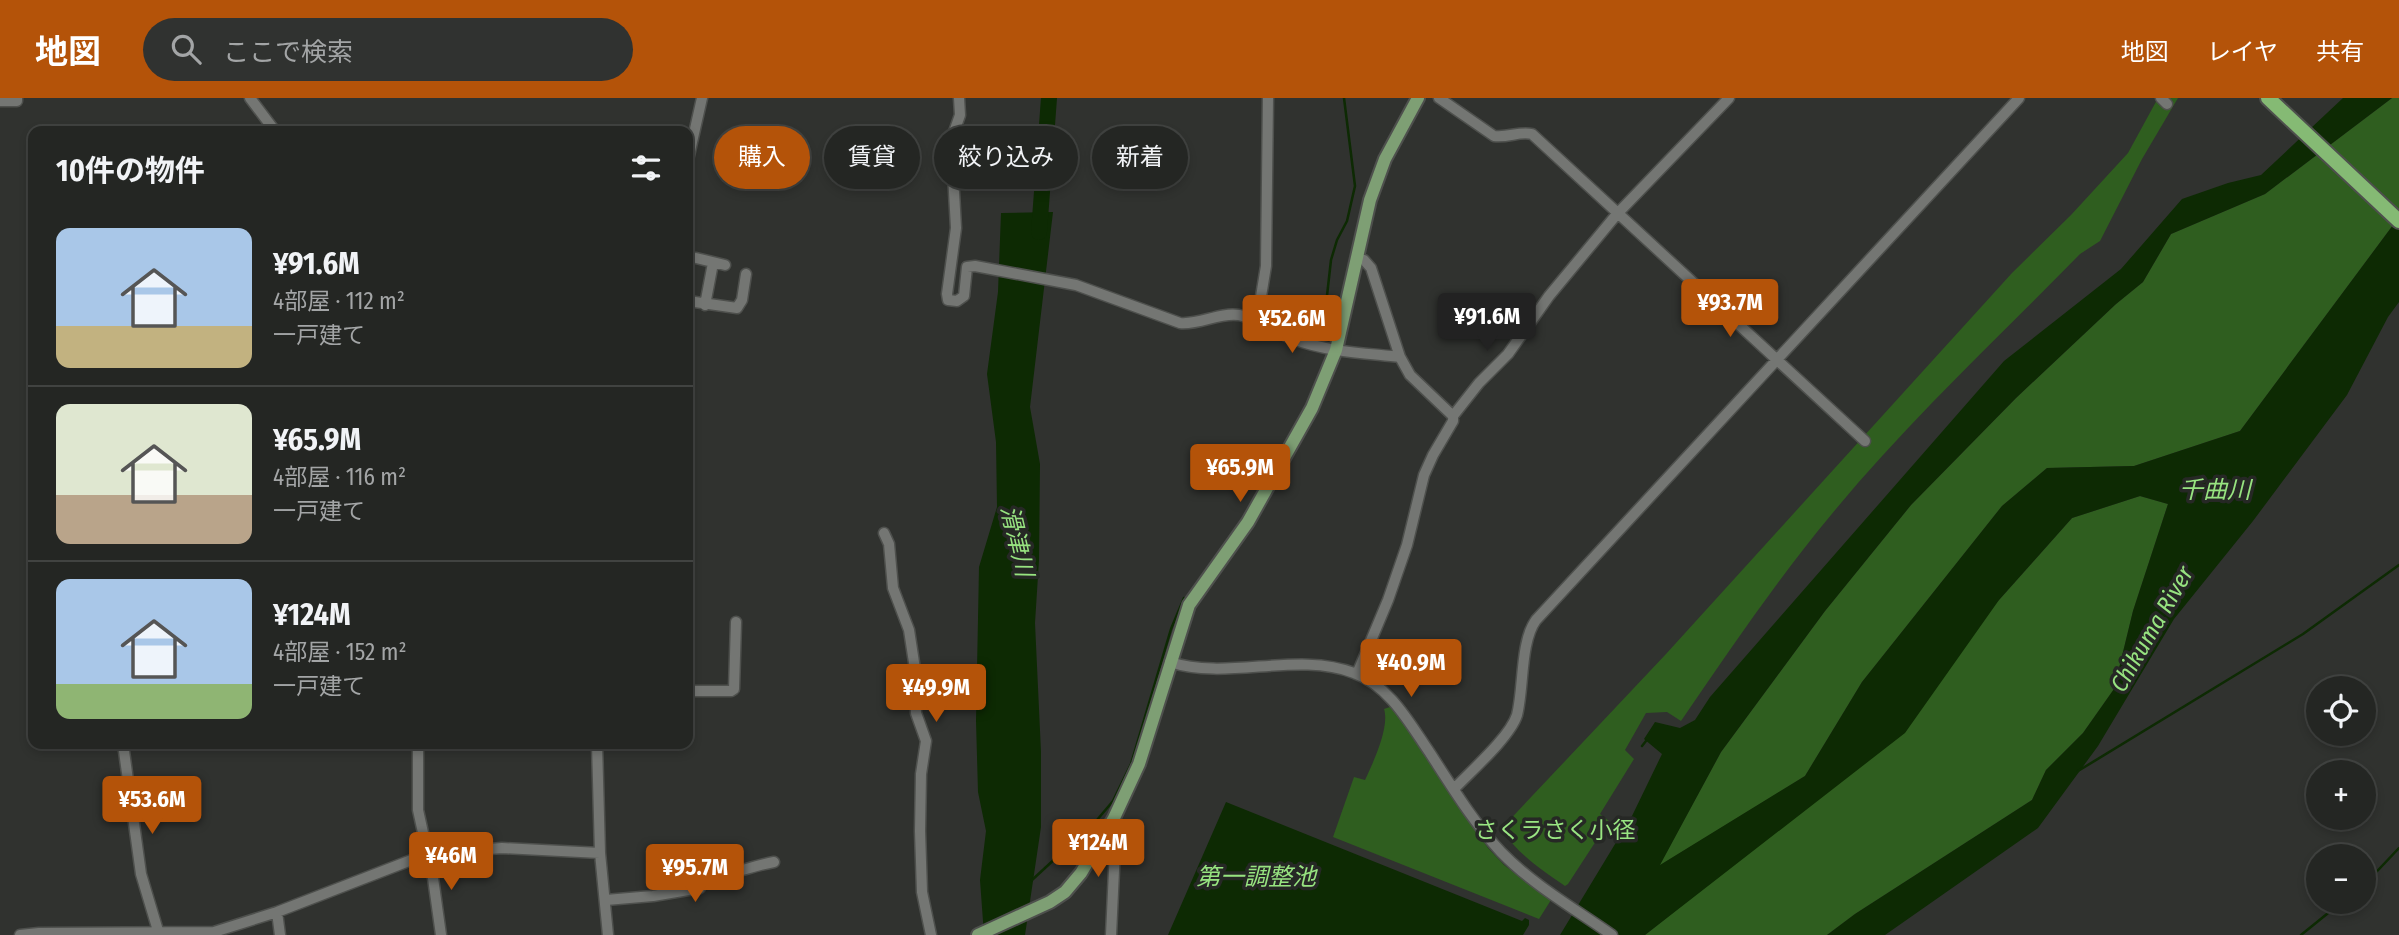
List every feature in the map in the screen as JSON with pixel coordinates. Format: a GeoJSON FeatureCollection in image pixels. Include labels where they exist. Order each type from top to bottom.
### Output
{"type":"FeatureCollection","features":[{"type":"Feature","properties":{"kind":"highway"},"geometry":{"type":"LineString","coordinates":[[2268,98],[2399,220]]}},
{"type":"Feature","properties":{"kind":"main road"},"geometry":{"type":"LineString","coordinates":[[978,935],[1058,897],[1077,878],[1114,818],[1139,764],[1189,605],[1248,522],[1312,408],[1336,350],[1370,200],[1385,159],[1418,98]]}},
{"type":"Feature","properties":{"kind":"street"},"geometry":{"type":"LineString","coordinates":[[0,101],[16,101],[17,98]]}},
{"type":"Feature","properties":{"kind":"street"},"geometry":{"type":"LineString","coordinates":[[250,98],[271,126]]}},
{"type":"Feature","properties":{"kind":"street"},"geometry":{"type":"LineString","coordinates":[[693,138],[702,98]]}},
{"type":"Feature","properties":{"kind":"street"},"geometry":{"type":"LineString","coordinates":[[959,98],[960,115],[954,132],[952,156],[956,228],[948,300],[957,301],[964,296],[967,267],[975,266],[1076,285],[1180,323],[1235,315],[1257,321],[1293,339],[1326,350],[1400,357]]}},
{"type":"Feature","properties":{"kind":"street"},"geometry":{"type":"LineString","coordinates":[[1257,321],[1266,265],[1268,98]]}},
{"type":"Feature","properties":{"kind":"street"},"geometry":{"type":"LineString","coordinates":[[1439,98],[1494,136],[1524,132],[1532,134],[1865,441]]}},
{"type":"Feature","properties":{"kind":"street"},"geometry":{"type":"LineString","coordinates":[[1357,674],[1388,600],[1407,545],[1424,475],[1453,421],[1453,416],[1479,383],[1508,354],[1549,296],[1617,215],[1729,98]]}},
{"type":"Feature","properties":{"kind":"street"},"geometry":{"type":"LineString","coordinates":[[1454,789],[1512,726],[1520,697],[1528,634],[1536,620],[2019,98]]}},
{"type":"Feature","properties":{"kind":"street"},"geometry":{"type":"LineString","coordinates":[[696,258],[725,265]]}},
{"type":"Feature","properties":{"kind":"street"},"geometry":{"type":"LineString","coordinates":[[1357,258],[1364,260],[1371,268],[1400,357],[1410,375],[1453,416]]}},
{"type":"Feature","properties":{"kind":"street"},"geometry":{"type":"LineString","coordinates":[[705,305],[713,262]]}},
{"type":"Feature","properties":{"kind":"street"},"geometry":{"type":"LineString","coordinates":[[693,302],[737,308],[742,300],[746,274]]}},
{"type":"Feature","properties":{"kind":"street"},"geometry":{"type":"LineString","coordinates":[[884,533],[889,544],[893,588],[909,630],[915,669],[916,713],[926,741],[921,774],[920,831],[922,892],[930,935]]}},
{"type":"Feature","properties":{"kind":"street"},"geometry":{"type":"LineString","coordinates":[[693,691],[733,689],[736,622]]}},
{"type":"Feature","properties":{"kind":"street"},"geometry":{"type":"LineString","coordinates":[[1170,662],[1206,669],[1335,667],[1357,674],[1370,682],[1393,701],[1502,853],[1526,874],[1612,935]]}},
{"type":"Feature","properties":{"kind":"street"},"geometry":{"type":"LineString","coordinates":[[124,749],[141,874],[159,934]]}},
{"type":"Feature","properties":{"kind":"street"},"geometry":{"type":"LineString","coordinates":[[418,749],[418,810],[441,935]]}},
{"type":"Feature","properties":{"kind":"street"},"geometry":{"type":"LineString","coordinates":[[597,749],[600,853],[608,935]]}},
{"type":"Feature","properties":{"kind":"street"},"geometry":{"type":"LineString","coordinates":[[1111,935],[1116,827],[1114,818]]}},
{"type":"Feature","properties":{"kind":"street"},"geometry":{"type":"LineString","coordinates":[[20,935],[214,932],[277,912],[428,854],[502,848],[600,853]]}},
{"type":"Feature","properties":{"kind":"street"},"geometry":{"type":"LineString","coordinates":[[606,900],[700,888],[706,877],[723,877],[751,866],[774,862]]}},
{"type":"Feature","properties":{"kind":"street"},"geometry":{"type":"LineString","coordinates":[[277,912],[280,935]]}},
{"type":"Feature","properties":{"kind":"green space","name":"さくラさく小径"},"geometry":{"type":"Polygon","coordinates":[[[2158,98],[2178,98],[2142,159],[2100,241],[2080,254],[1921,414],[1860,481],[1772,590],[1681,721],[1667,712],[1646,713],[1625,750],[1634,759],[1600,814],[1609,821],[1568,884],[1565,886],[1530,860],[1501,829],[1666,654],[2012,273],[2071,215],[2128,153],[2158,98]]]}},
{"type":"Feature","properties":{"kind":"green space"},"geometry":{"type":"Polygon","coordinates":[[[2392,98],[2399,98],[2399,217],[2240,431],[2134,466],[2047,468],[2002,506],[1862,682],[1805,776],[1659,866],[1721,752],[1825,611],[1911,505],[2016,398],[2143,282],[2171,234],[2265,194],[2392,98]]]}},
{"type":"Feature","properties":{"kind":"green space"},"geometry":{"type":"Polygon","coordinates":[[[2140,496],[2168,504],[2133,611],[2114,689],[2083,733],[2046,770],[2032,800],[1855,914],[1827,935],[1645,935],[1740,859],[1999,600],[2072,518],[2140,496]]]}},
{"type":"Feature","properties":{"kind":"green space"},"geometry":{"type":"Polygon","coordinates":[[[1390,707],[1406,726],[1488,848],[1504,865],[1551,900],[1539,919],[1333,837],[1354,777],[1365,780],[1383,735],[1384,709],[1390,707]]]}},
{"type":"Feature","properties":{"kind":"water","name":"千曲川"},"geometry":{"type":"Polygon","coordinates":[[[2343,98],[2392,98],[2265,194],[2171,234],[2143,282],[2016,398],[1911,505],[1825,611],[1721,752],[1660,865],[1805,776],[1862,682],[2002,506],[2047,468],[2134,466],[2240,431],[2399,217],[2399,302],[2388,317],[2347,395],[2253,521],[2174,619],[2098,746],[2038,828],[1885,935],[1827,935],[1855,914],[2032,800],[2046,770],[2083,733],[2114,689],[2133,611],[2168,504],[2140,496],[2072,518],[1999,600],[1905,733],[1645,935],[1560,935],[1632,816],[1662,754],[1644,739],[1655,722],[1680,728],[1695,720],[1710,697],[2004,361],[2121,269],[2182,199],[2261,175],[2343,98]]]}},
{"type":"Feature","properties":{"kind":"water"},"geometry":{"type":"Polygon","coordinates":[[[1053,212],[1030,407],[1040,464],[1035,623],[1041,752],[1041,827],[1025,935],[984,935],[980,880],[986,831],[978,792],[976,721],[979,567],[997,507],[996,442],[987,374],[998,292],[1001,213],[1053,212]]]}},
{"type":"Feature","properties":{"kind":"water","name":"第一調整池"},"geometry":{"type":"Polygon","coordinates":[[[1226,802],[1522,921],[1525,918],[1529,920],[1529,925],[1523,935],[1168,935],[1226,802]]]}},
{"type":"Feature","properties":{"kind":"waterway","name":"滑津川"},"geometry":{"type":"LineString","coordinates":[[1039,232],[1049,98]]}},
{"type":"Feature","properties":{"kind":"waterway"},"geometry":{"type":"LineString","coordinates":[[1322,340],[1331,260],[1347,221],[1355,186],[1344,98]]}},
{"type":"Feature","properties":{"kind":"waterway"},"geometry":{"type":"LineString","coordinates":[[2078,771],[2303,634],[2399,565]]}},
{"type":"Feature","properties":{"kind":"waterway"},"geometry":{"type":"LineString","coordinates":[[1032,880],[1097,820],[1113,801],[1131,764],[1171,629],[1184,598]]}},
{"type":"Feature","properties":{"kind":"waterway"},"geometry":{"type":"LineString","coordinates":[[1642,746],[1646,741]]}},
{"type":"Feature","properties":{"kind":"waterway"},"geometry":{"type":"LineString","coordinates":[[2376,872],[2399,848]]}},
{"type":"Feature","properties":{"kind":"waterway"},"geometry":{"type":"LineString","coordinates":[[2301,935],[2327,914]]}},
{"type":"Feature","properties":{"kind":"water label","name":"Chikuma River"},"geometry":{"type":"Point","coordinates":[2152,629]}}]}
